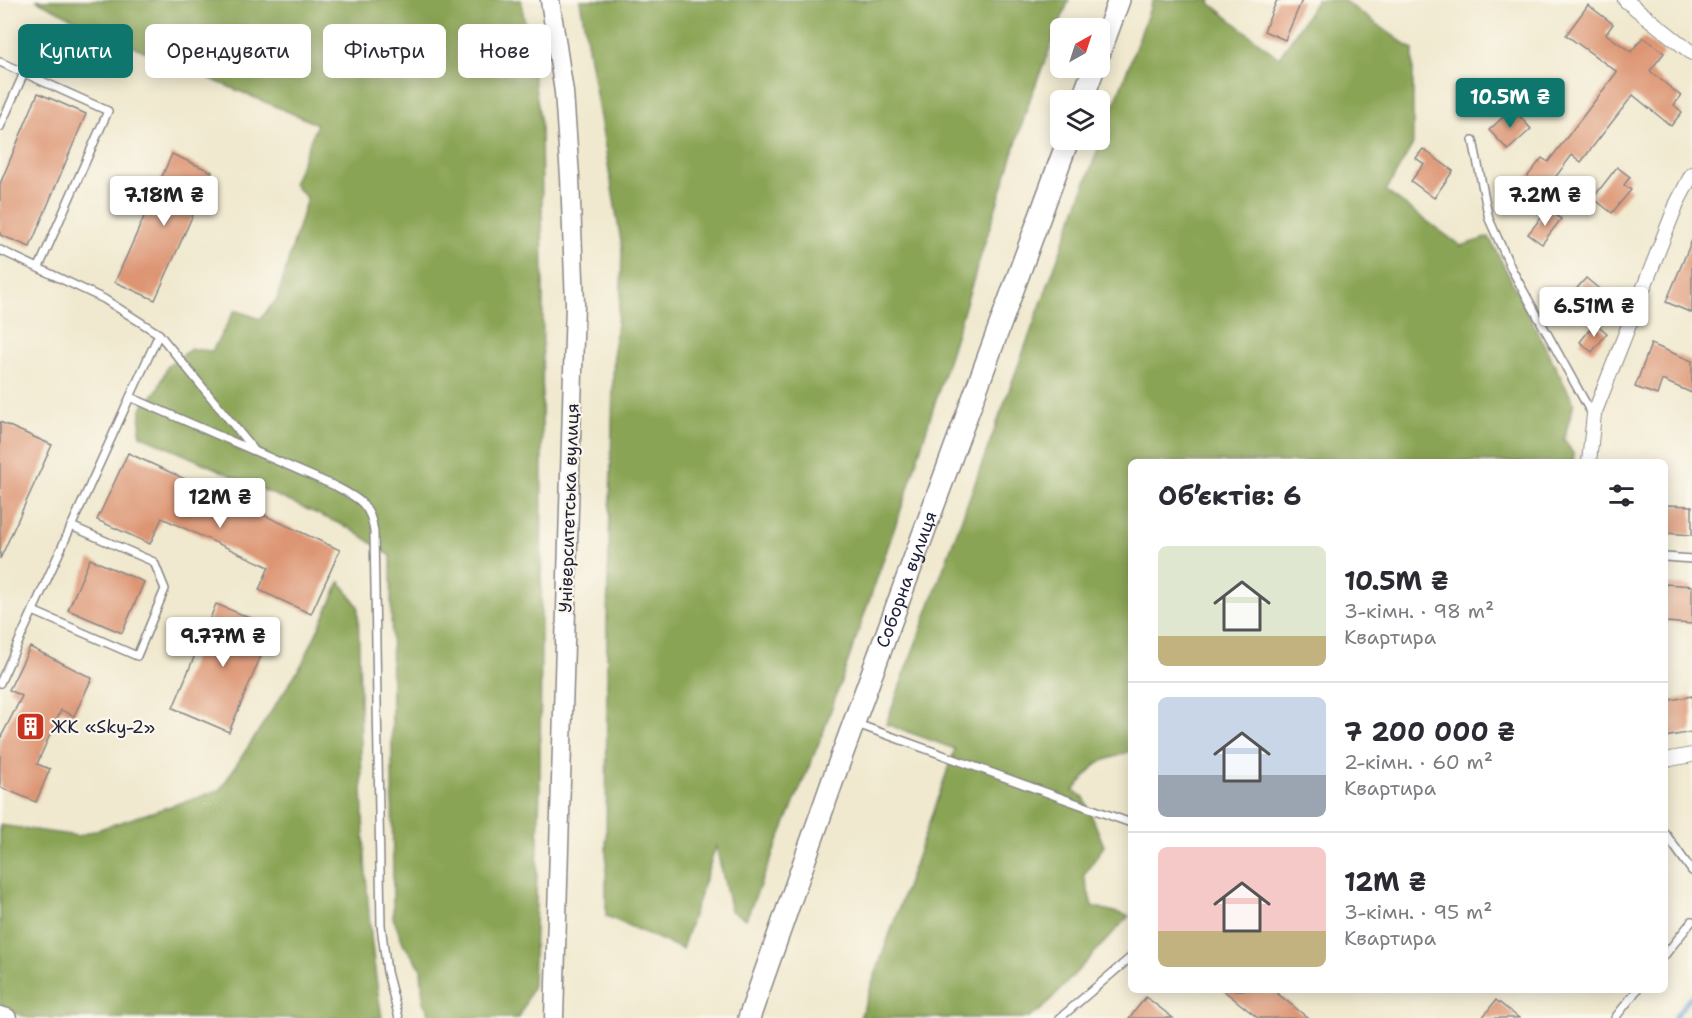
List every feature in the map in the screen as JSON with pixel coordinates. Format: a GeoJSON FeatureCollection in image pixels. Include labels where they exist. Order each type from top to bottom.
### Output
{"type":"FeatureCollection","features":[{"type":"Feature","properties":{"kind":"main road","name":"Університетська вулиця"},"geometry":{"type":"LineString","coordinates":[[550,0],[564,92],[575,304],[554,1018]]}},
{"type":"Feature","properties":{"kind":"main road"},"geometry":{"type":"LineString","coordinates":[[1110,25],[1119,0]]}},
{"type":"Feature","properties":{"kind":"main road","name":"Соборна вулиця"},"geometry":{"type":"LineString","coordinates":[[749,1018],[854,723],[1064,150]]}},
{"type":"Feature","properties":{"kind":"main road"},"geometry":{"type":"LineString","coordinates":[[0,1016],[7,1018]]}},
{"type":"Feature","properties":{"kind":"street"},"geometry":{"type":"LineString","coordinates":[[1625,0],[1692,53]]}},
{"type":"Feature","properties":{"kind":"street"},"geometry":{"type":"LineString","coordinates":[[1589,459],[1594,414],[1677,203],[1692,174]]}},
{"type":"Feature","properties":{"kind":"street"},"geometry":{"type":"LineString","coordinates":[[1668,759],[1692,755]]}},
{"type":"Feature","properties":{"kind":"lane"},"geometry":{"type":"LineString","coordinates":[[0,62],[18,70]]}},
{"type":"Feature","properties":{"kind":"lane"},"geometry":{"type":"LineString","coordinates":[[0,127],[22,78]]}},
{"type":"Feature","properties":{"kind":"lane"},"geometry":{"type":"LineString","coordinates":[[35,78],[108,111],[39,267]]}},
{"type":"Feature","properties":{"kind":"lane"},"geometry":{"type":"LineString","coordinates":[[1473,140],[1489,219],[1512,270],[1589,409],[1594,414]]}},
{"type":"Feature","properties":{"kind":"lane"},"geometry":{"type":"LineString","coordinates":[[0,250],[104,299],[159,334],[255,452]]}},
{"type":"Feature","properties":{"kind":"lane"},"geometry":{"type":"LineString","coordinates":[[0,683],[159,334]]}},
{"type":"Feature","properties":{"kind":"lane"},"geometry":{"type":"LineString","coordinates":[[130,397],[308,474],[358,499],[370,514],[373,523],[381,925],[387,972],[399,1018]]}},
{"type":"Feature","properties":{"kind":"lane"},"geometry":{"type":"LineString","coordinates":[[33,611],[137,656],[165,589],[154,562],[71,526]]}},
{"type":"Feature","properties":{"kind":"lane"},"geometry":{"type":"LineString","coordinates":[[1668,557],[1692,559]]}},
{"type":"Feature","properties":{"kind":"lane"},"geometry":{"type":"LineString","coordinates":[[854,723],[1128,822]]}},
{"type":"Feature","properties":{"kind":"lane"},"geometry":{"type":"LineString","coordinates":[[1668,837],[1692,871]]}},
{"type":"Feature","properties":{"kind":"lane"},"geometry":{"type":"LineString","coordinates":[[1668,951],[1692,921]]}},
{"type":"Feature","properties":{"kind":"lane"},"geometry":{"type":"LineString","coordinates":[[1060,1018],[1128,960]]}},
{"type":"Feature","properties":{"kind":"lane"},"geometry":{"type":"LineString","coordinates":[[1615,1018],[1635,993]]}},
{"type":"Feature","properties":{"kind":"green space"},"geometry":{"type":"Polygon","coordinates":[[[36,0],[521,0],[525,24],[458,24],[458,78],[534,78],[541,124],[543,283],[540,786],[533,985],[519,1018],[432,1018],[423,1002],[421,968],[404,945],[393,918],[391,556],[349,528],[140,435],[141,409],[158,389],[168,365],[191,349],[212,351],[235,310],[260,319],[277,299],[307,198],[293,184],[317,124],[208,78],[311,78],[311,24],[145,24],[145,51],[133,46],[133,24],[84,24],[36,0]]]}},
{"type":"Feature","properties":{"kind":"green space"},"geometry":{"type":"Polygon","coordinates":[[[580,0],[1069,0],[1062,18],[1050,18],[1050,48],[1030,99],[906,495],[823,733],[746,919],[731,911],[716,846],[682,949],[606,916],[607,624],[614,345],[621,294],[622,247],[580,0]]]}},
{"type":"Feature","properties":{"kind":"green space"},"geometry":{"type":"Polygon","coordinates":[[[1153,0],[1211,0],[1210,3],[1279,58],[1317,0],[1343,0],[1413,50],[1413,144],[1386,191],[1461,246],[1489,237],[1574,403],[1564,439],[1574,455],[1573,459],[1128,459],[1128,752],[1097,763],[1073,791],[1084,797],[1104,846],[1084,875],[1092,906],[1128,917],[1042,1009],[1029,1018],[860,1018],[955,749],[886,724],[1098,150],[1110,150],[1110,117],[1153,0]]]}},
{"type":"Feature","properties":{"kind":"green space"},"geometry":{"type":"Polygon","coordinates":[[[340,582],[358,606],[365,864],[382,1018],[29,1018],[0,1008],[0,825],[78,836],[220,790],[302,664],[340,582]]]}},
{"type":"Feature","properties":{"kind":"building"},"geometry":{"type":"Polygon","coordinates":[[[1277,0],[1302,0],[1285,40],[1264,31],[1277,0]]]}},
{"type":"Feature","properties":{"kind":"building"},"geometry":{"type":"Polygon","coordinates":[[[1588,5],[1613,24],[1606,34],[1631,52],[1643,37],[1664,53],[1650,71],[1681,96],[1674,105],[1682,112],[1671,126],[1633,95],[1581,162],[1572,155],[1545,191],[1527,177],[1542,158],[1548,162],[1617,72],[1566,35],[1588,5]]]}},
{"type":"Feature","properties":{"kind":"building"},"geometry":{"type":"Polygon","coordinates":[[[38,93],[86,114],[30,247],[0,235],[0,184],[38,93]]]}},
{"type":"Feature","properties":{"kind":"building"},"geometry":{"type":"Polygon","coordinates":[[[1513,108],[1531,129],[1508,150],[1489,130],[1513,108]]]}},
{"type":"Feature","properties":{"kind":"building"},"geometry":{"type":"Polygon","coordinates":[[[1423,149],[1453,171],[1434,198],[1411,181],[1424,164],[1416,158],[1423,149]]]}},
{"type":"Feature","properties":{"kind":"building"},"geometry":{"type":"Polygon","coordinates":[[[172,154],[212,172],[155,300],[115,282],[172,154]]]}},
{"type":"Feature","properties":{"kind":"building"},"geometry":{"type":"Polygon","coordinates":[[[1617,167],[1630,177],[1624,185],[1631,190],[1612,213],[1593,198],[1617,167]]]}},
{"type":"Feature","properties":{"kind":"building"},"geometry":{"type":"Polygon","coordinates":[[[1548,209],[1561,219],[1542,244],[1528,234],[1548,209]]]}},
{"type":"Feature","properties":{"kind":"building"},"geometry":{"type":"Polygon","coordinates":[[[1692,240],[1692,313],[1666,302],[1692,240]]]}},
{"type":"Feature","properties":{"kind":"building"},"geometry":{"type":"Polygon","coordinates":[[[1586,278],[1609,297],[1595,314],[1571,295],[1586,278]]]}},
{"type":"Feature","properties":{"kind":"building"},"geometry":{"type":"Polygon","coordinates":[[[1595,323],[1607,333],[1592,352],[1580,342],[1595,323]]]}},
{"type":"Feature","properties":{"kind":"building"},"geometry":{"type":"Polygon","coordinates":[[[1651,344],[1692,361],[1692,393],[1662,380],[1657,395],[1635,387],[1651,344]]]}},
{"type":"Feature","properties":{"kind":"building"},"geometry":{"type":"Polygon","coordinates":[[[0,422],[52,445],[0,559],[0,422]]]}},
{"type":"Feature","properties":{"kind":"building"},"geometry":{"type":"Polygon","coordinates":[[[128,453],[340,550],[311,614],[259,590],[269,567],[162,518],[150,544],[97,520],[128,453]]]}},
{"type":"Feature","properties":{"kind":"building"},"geometry":{"type":"Polygon","coordinates":[[[1668,505],[1692,506],[1692,535],[1668,533],[1668,505]]]}},
{"type":"Feature","properties":{"kind":"building"},"geometry":{"type":"Polygon","coordinates":[[[90,559],[144,582],[122,633],[68,610],[90,559]]]}},
{"type":"Feature","properties":{"kind":"building"},"geometry":{"type":"Polygon","coordinates":[[[1668,584],[1692,586],[1692,624],[1668,622],[1668,584]]]}},
{"type":"Feature","properties":{"kind":"building"},"geometry":{"type":"Polygon","coordinates":[[[216,604],[273,627],[229,732],[173,708],[216,604]]]}},
{"type":"Feature","properties":{"kind":"building","name":"ЖК «Sky-2»"},"geometry":{"type":"Polygon","coordinates":[[[30,647],[92,678],[74,716],[61,710],[37,764],[50,769],[36,802],[0,787],[0,739],[22,696],[9,690],[30,647]]]}},
{"type":"Feature","properties":{"kind":"building"},"geometry":{"type":"Polygon","coordinates":[[[1692,696],[1692,732],[1668,736],[1668,700],[1692,696]]]}},
{"type":"Feature","properties":{"kind":"building"},"geometry":{"type":"Polygon","coordinates":[[[1227,993],[1277,993],[1308,1018],[1258,1018],[1227,993]]]}},
{"type":"Feature","properties":{"kind":"building"},"geometry":{"type":"Polygon","coordinates":[[[1146,997],[1173,1018],[1129,1018],[1146,997]]]}},
{"type":"Feature","properties":{"kind":"building"},"geometry":{"type":"Polygon","coordinates":[[[1496,1000],[1519,1018],[1482,1018],[1496,1000]]]}},
{"type":"Feature","properties":{"kind":"waterway"},"geometry":{"type":"LineString","coordinates":[[1674,1018],[1692,995]]}},
{"type":"Feature","properties":{"kind":"place","name":"ЖК «Sky-2»"},"geometry":{"type":"Point","coordinates":[30,727]}}]}
